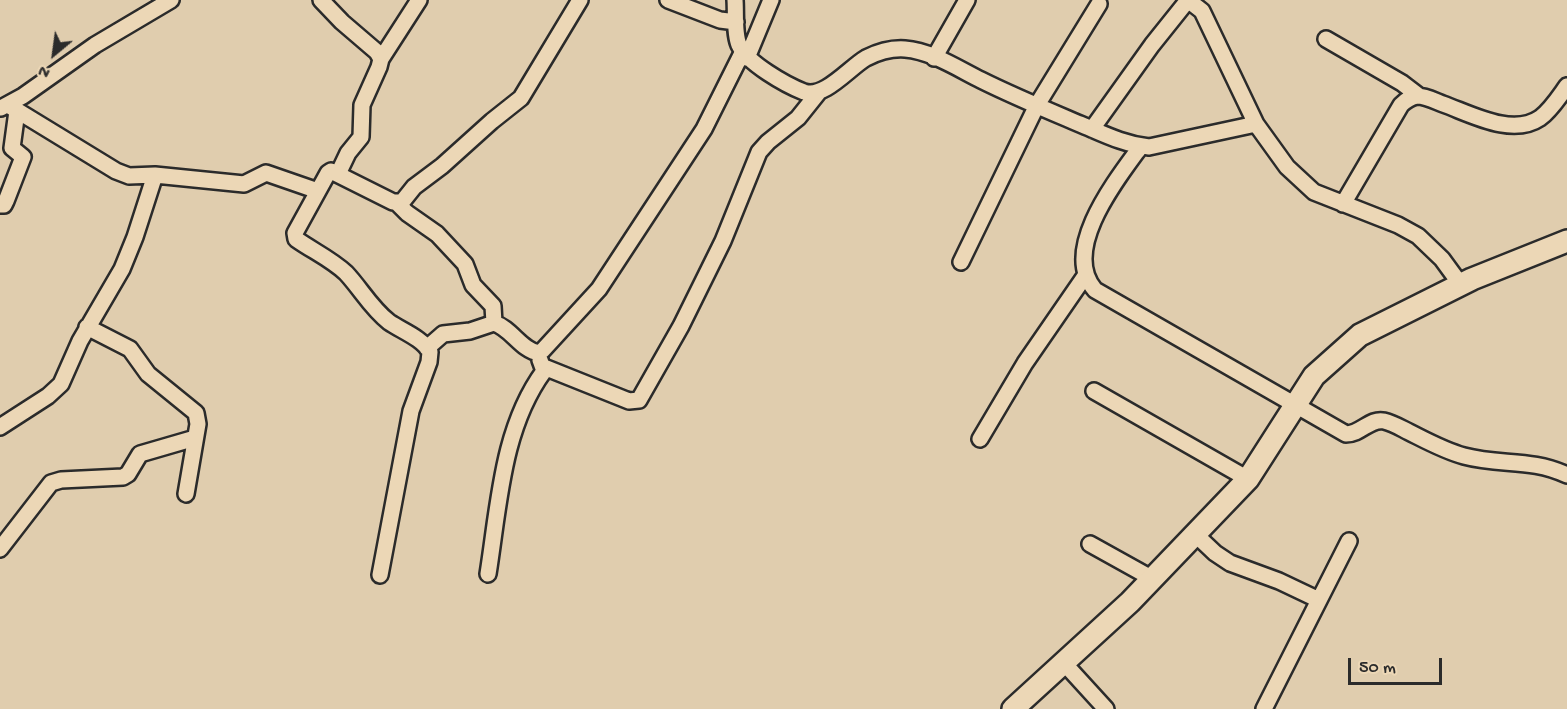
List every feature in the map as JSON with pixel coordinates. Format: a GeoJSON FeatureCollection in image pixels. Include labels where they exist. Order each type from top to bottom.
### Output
{"type":"FeatureCollection","features":[{"type":"Feature","properties":{"kind":"main road"},"geometry":{"type":"LineString","coordinates":[[1012,709],[1130,602],[1248,479],[1314,376],[1360,335],[1461,285],[1567,241]]}},
{"type":"Feature","properties":{"kind":"street"},"geometry":{"type":"LineString","coordinates":[[8,108],[95,45],[171,0]]}},
{"type":"Feature","properties":{"kind":"street"},"geometry":{"type":"LineString","coordinates":[[321,0],[377,52],[381,59]]}},
{"type":"Feature","properties":{"kind":"street"},"geometry":{"type":"LineString","coordinates":[[338,174],[348,153],[361,137],[362,105],[381,59],[419,0]]}},
{"type":"Feature","properties":{"kind":"street"},"geometry":{"type":"LineString","coordinates":[[398,204],[414,187],[521,98],[580,0]]}},
{"type":"Feature","properties":{"kind":"street"},"geometry":{"type":"LineString","coordinates":[[668,0],[720,20],[736,22]]}},
{"type":"Feature","properties":{"kind":"street"},"geometry":{"type":"LineString","coordinates":[[735,0],[738,43],[745,55],[804,92],[818,93]]}},
{"type":"Feature","properties":{"kind":"street"},"geometry":{"type":"LineString","coordinates":[[536,353],[543,350],[599,290],[704,129],[745,55],[771,0]]}},
{"type":"Feature","properties":{"kind":"street"},"geometry":{"type":"LineString","coordinates":[[934,58],[967,0]]}},
{"type":"Feature","properties":{"kind":"street"},"geometry":{"type":"LineString","coordinates":[[1092,129],[1152,45],[1188,0],[1199,3],[1256,124],[1287,167],[1320,195],[1398,225],[1418,236],[1442,259],[1461,285]]}},
{"type":"Feature","properties":{"kind":"street"},"geometry":{"type":"LineString","coordinates":[[961,262],[1037,105],[1099,4]]}},
{"type":"Feature","properties":{"kind":"street"},"geometry":{"type":"LineString","coordinates":[[1326,39],[1402,82],[1419,96],[1488,121],[1518,125],[1528,123],[1540,117],[1567,86]]}},
{"type":"Feature","properties":{"kind":"street"},"geometry":{"type":"LineString","coordinates":[[427,348],[443,334],[470,331],[494,323],[502,326],[536,353],[544,367],[628,401],[639,400],[681,326],[717,252],[759,152],[768,141],[798,118],[818,93],[864,59],[882,51],[904,49],[922,53],[1131,145],[1149,147],[1256,124]]}},
{"type":"Feature","properties":{"kind":"street"},"geometry":{"type":"LineString","coordinates":[[1343,204],[1401,105],[1407,99],[1419,96]]}},
{"type":"Feature","properties":{"kind":"street"},"geometry":{"type":"LineString","coordinates":[[8,108],[116,171],[129,176],[155,175],[244,184],[266,173],[318,191]]}},
{"type":"Feature","properties":{"kind":"street"},"geometry":{"type":"LineString","coordinates":[[0,205],[4,205],[6,201],[23,157],[12,148],[8,108]]}},
{"type":"Feature","properties":{"kind":"street"},"geometry":{"type":"LineString","coordinates":[[1142,146],[1108,193],[1089,233],[1083,255],[1085,276],[1095,290],[1346,434],[1357,432],[1371,423],[1383,421],[1448,452],[1465,457],[1539,464],[1567,475]]}},
{"type":"Feature","properties":{"kind":"street"},"geometry":{"type":"LineString","coordinates":[[380,575],[411,411],[430,356],[427,348],[378,312],[336,265],[295,238],[295,233],[328,173],[331,171],[338,174],[398,204],[407,213],[433,230],[465,264],[473,285],[493,306],[494,323]]}},
{"type":"Feature","properties":{"kind":"street"},"geometry":{"type":"LineString","coordinates":[[0,427],[48,396],[61,384],[87,327],[122,269],[155,175]]}},
{"type":"Feature","properties":{"kind":"street"},"geometry":{"type":"LineString","coordinates":[[980,439],[1025,363],[1085,276]]}},
{"type":"Feature","properties":{"kind":"street"},"geometry":{"type":"LineString","coordinates":[[87,327],[130,349],[148,374],[193,409],[198,418],[186,494]]}},
{"type":"Feature","properties":{"kind":"street"},"geometry":{"type":"LineString","coordinates":[[488,574],[512,437],[526,398],[544,371],[544,367]]}},
{"type":"Feature","properties":{"kind":"street"},"geometry":{"type":"LineString","coordinates":[[1094,391],[1248,479]]}},
{"type":"Feature","properties":{"kind":"street"},"geometry":{"type":"LineString","coordinates":[[0,549],[51,483],[61,480],[123,477],[128,474],[140,454],[195,438]]}},
{"type":"Feature","properties":{"kind":"street"},"geometry":{"type":"LineString","coordinates":[[1195,534],[1215,553],[1230,563],[1279,581],[1319,600]]}},
{"type":"Feature","properties":{"kind":"street"},"geometry":{"type":"LineString","coordinates":[[1264,709],[1349,540]]}},
{"type":"Feature","properties":{"kind":"street"},"geometry":{"type":"LineString","coordinates":[[1090,543],[1153,579]]}},
{"type":"Feature","properties":{"kind":"street"},"geometry":{"type":"LineString","coordinates":[[1064,663],[1106,709]]}}]}
